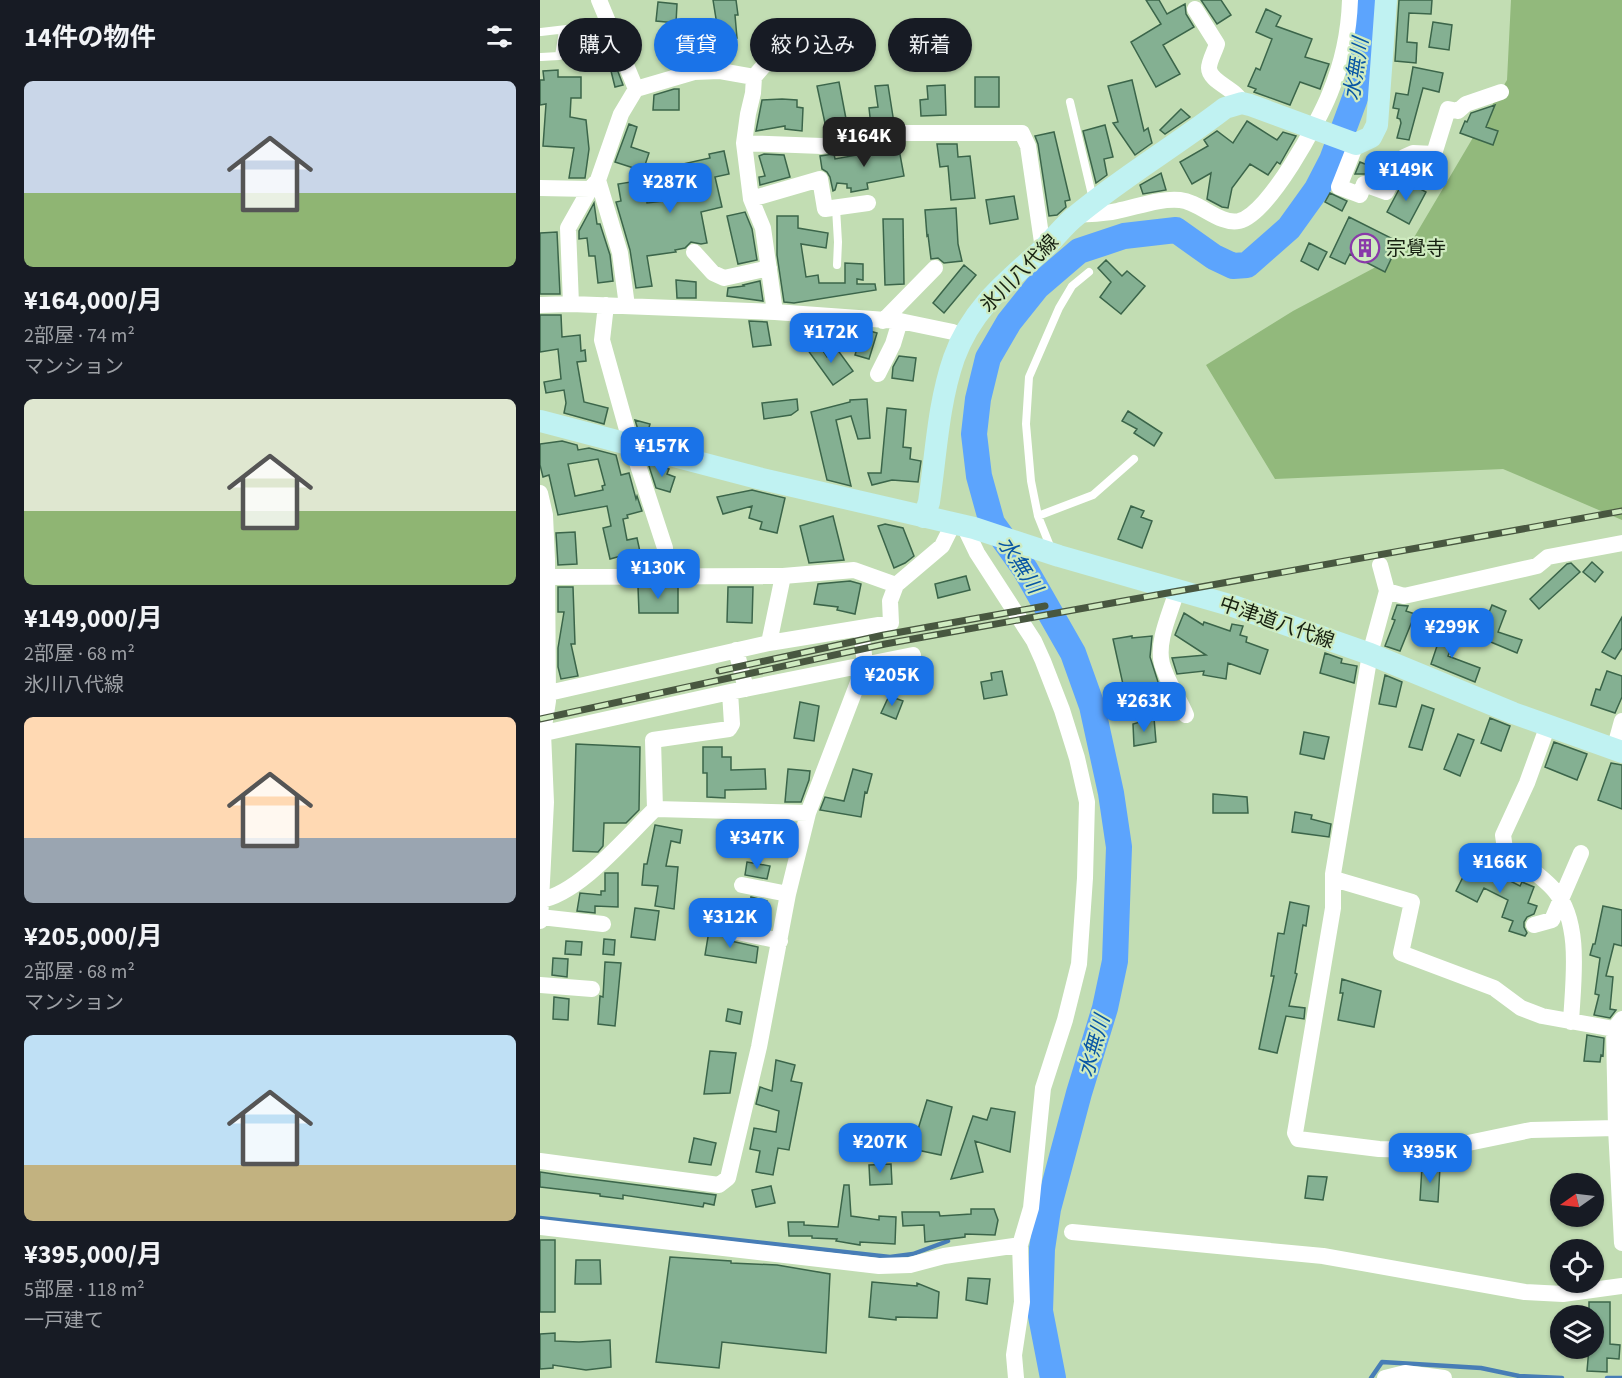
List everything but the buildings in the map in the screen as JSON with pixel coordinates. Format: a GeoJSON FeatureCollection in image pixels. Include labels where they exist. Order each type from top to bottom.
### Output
{"type":"FeatureCollection","features":[{"type":"Feature","properties":{"kind":"main road"},"geometry":{"type":"LineString","coordinates":[[1242,103],[1353,143],[1371,137],[1377,125],[1386,0]]}},
{"type":"Feature","properties":{"kind":"main road","name":"氷川八代線"},"geometry":{"type":"LineString","coordinates":[[924,517],[929,502],[947,388],[954,359],[963,337],[977,315],[997,289],[1085,209],[1225,108],[1242,103]]}},
{"type":"Feature","properties":{"kind":"main road"},"geometry":{"type":"LineString","coordinates":[[540,421],[758,478],[924,517]]}},
{"type":"Feature","properties":{"kind":"main road","name":"中津道八代線"},"geometry":{"type":"LineString","coordinates":[[924,517],[964,526],[1233,606],[1370,654],[1548,726],[1618,751]]}},
{"type":"Feature","properties":{"kind":"street"},"geometry":{"type":"LineString","coordinates":[[599,0],[606,18]]}},
{"type":"Feature","properties":{"kind":"street"},"geometry":{"type":"LineString","coordinates":[[1085,209],[1114,212],[1183,200],[1229,221],[1239,221],[1256,211],[1284,179],[1330,94],[1349,28],[1350,0]]}},
{"type":"Feature","properties":{"kind":"street"},"geometry":{"type":"LineString","coordinates":[[1194,9],[1217,44],[1209,68],[1211,76],[1240,98],[1242,103]]}},
{"type":"Feature","properties":{"kind":"street"},"geometry":{"type":"LineString","coordinates":[[572,304],[568,228],[594,184],[621,114],[636,89],[694,72],[720,71],[754,77]]}},
{"type":"Feature","properties":{"kind":"street"},"geometry":{"type":"LineString","coordinates":[[629,72],[636,89]]}},
{"type":"Feature","properties":{"kind":"street"},"geometry":{"type":"LineString","coordinates":[[758,72],[754,77],[744,143],[751,199],[763,228],[775,312]]}},
{"type":"Feature","properties":{"kind":"street"},"geometry":{"type":"LineString","coordinates":[[1353,143],[1339,187],[1360,195],[1364,184],[1386,192],[1404,157],[1413,153],[1434,154],[1448,109],[1458,111],[1466,104],[1501,92]]}},
{"type":"Feature","properties":{"kind":"street"},"geometry":{"type":"LineString","coordinates":[[744,143],[822,146],[891,133],[1022,133],[1028,146],[1043,249]]}},
{"type":"Feature","properties":{"kind":"street"},"geometry":{"type":"LineString","coordinates":[[751,199],[820,178],[825,209],[868,203]]}},
{"type":"Feature","properties":{"kind":"street"},"geometry":{"type":"LineString","coordinates":[[540,188],[594,184]]}},
{"type":"Feature","properties":{"kind":"street"},"geometry":{"type":"LineString","coordinates":[[594,184],[620,253],[627,306]]}},
{"type":"Feature","properties":{"kind":"street"},"geometry":{"type":"LineString","coordinates":[[694,252],[713,273],[724,278],[769,268]]}},
{"type":"Feature","properties":{"kind":"street"},"geometry":{"type":"LineString","coordinates":[[883,321],[935,268]]}},
{"type":"Feature","properties":{"kind":"street"},"geometry":{"type":"LineString","coordinates":[[947,388],[940,372],[952,332],[975,307],[997,289]]}},
{"type":"Feature","properties":{"kind":"street"},"geometry":{"type":"LineString","coordinates":[[540,305],[606,305],[775,312],[900,321],[952,332]]}},
{"type":"Feature","properties":{"kind":"street"},"geometry":{"type":"LineString","coordinates":[[606,305],[602,340],[631,444],[665,548],[662,560],[638,577]]}},
{"type":"Feature","properties":{"kind":"street"},"geometry":{"type":"LineString","coordinates":[[878,374],[893,344],[900,321]]}},
{"type":"Feature","properties":{"kind":"street"},"geometry":{"type":"LineString","coordinates":[[540,493],[545,515],[543,559],[547,577],[541,734],[543,805],[540,919],[603,924]]}},
{"type":"Feature","properties":{"kind":"street"},"geometry":{"type":"LineString","coordinates":[[544,694],[769,643],[891,623],[890,601],[896,585],[964,526],[977,553],[1034,641],[1043,661],[1077,758],[1087,802],[1079,964],[1065,1020],[1043,1088],[1031,1208],[1020,1245],[1022,1302],[1014,1355],[1016,1378]]}},
{"type":"Feature","properties":{"kind":"street"},"geometry":{"type":"LineString","coordinates":[[1387,591],[1404,596],[1537,566],[1548,557],[1622,543]]}},
{"type":"Feature","properties":{"kind":"street"},"geometry":{"type":"LineString","coordinates":[[1380,565],[1387,591],[1370,654],[1332,874],[1334,879],[1333,908],[1295,1134],[1298,1139],[1378,1149],[1414,1149],[1449,1147],[1531,1130],[1616,1128]]}},
{"type":"Feature","properties":{"kind":"street"},"geometry":{"type":"LineString","coordinates":[[547,577],[783,576],[854,570],[896,585]]}},
{"type":"Feature","properties":{"kind":"street"},"geometry":{"type":"LineString","coordinates":[[769,643],[783,576]]}},
{"type":"Feature","properties":{"kind":"street"},"geometry":{"type":"LineString","coordinates":[[1177,590],[1162,641],[1161,662],[1186,716]]}},
{"type":"Feature","properties":{"kind":"street"},"geometry":{"type":"LineString","coordinates":[[540,1161],[719,1185],[728,1178],[759,1047],[788,894],[808,813],[865,664],[861,628]]}},
{"type":"Feature","properties":{"kind":"street"},"geometry":{"type":"LineString","coordinates":[[654,809],[653,740],[729,729],[738,690],[736,650]]}},
{"type":"Feature","properties":{"kind":"street"},"geometry":{"type":"LineString","coordinates":[[541,734],[738,690],[913,655]]}},
{"type":"Feature","properties":{"kind":"street"},"geometry":{"type":"LineString","coordinates":[[1618,751],[1622,721]]}},
{"type":"Feature","properties":{"kind":"street"},"geometry":{"type":"LineString","coordinates":[[1548,726],[1527,783],[1503,835],[1505,849],[1555,890],[1568,911],[1575,958],[1571,1022]]}},
{"type":"Feature","properties":{"kind":"street"},"geometry":{"type":"LineString","coordinates":[[541,900],[552,897],[588,874],[654,809],[808,813]]}},
{"type":"Feature","properties":{"kind":"street"},"geometry":{"type":"LineString","coordinates":[[1534,925],[1552,920],[1581,853]]}},
{"type":"Feature","properties":{"kind":"street"},"geometry":{"type":"LineString","coordinates":[[1334,879],[1412,902],[1401,953],[1494,988],[1521,1008],[1542,1016],[1571,1022],[1618,1024],[1616,1128],[1622,1241]]}},
{"type":"Feature","properties":{"kind":"street"},"geometry":{"type":"LineString","coordinates":[[742,885],[788,894]]}},
{"type":"Feature","properties":{"kind":"street"},"geometry":{"type":"LineString","coordinates":[[733,931],[780,940]]}},
{"type":"Feature","properties":{"kind":"street"},"geometry":{"type":"LineString","coordinates":[[540,985],[592,989]]}},
{"type":"Feature","properties":{"kind":"street"},"geometry":{"type":"LineString","coordinates":[[540,1227],[879,1266],[910,1265],[944,1256],[1020,1245]]}},
{"type":"Feature","properties":{"kind":"street"},"geometry":{"type":"LineString","coordinates":[[1072,1232],[1323,1256],[1525,1292],[1563,1294],[1622,1286]]}},
{"type":"Feature","properties":{"kind":"street"},"geometry":{"type":"LineString","coordinates":[[1385,1378],[1405,1372],[1444,1378]]}},
{"type":"Feature","properties":{"kind":"lane"},"geometry":{"type":"LineString","coordinates":[[541,33],[558,31]]}},
{"type":"Feature","properties":{"kind":"lane"},"geometry":{"type":"LineString","coordinates":[[541,57],[558,56]]}},
{"type":"Feature","properties":{"kind":"lane"},"geometry":{"type":"LineString","coordinates":[[1070,102],[1085,209]]}},
{"type":"Feature","properties":{"kind":"lane"},"geometry":{"type":"LineString","coordinates":[[836,208],[837,265]]}},
{"type":"Feature","properties":{"kind":"lane"},"geometry":{"type":"LineString","coordinates":[[1043,551],[1031,481],[1026,424],[1029,377],[1059,308],[1072,286],[1089,272]]}},
{"type":"Feature","properties":{"kind":"lane"},"geometry":{"type":"LineString","coordinates":[[1038,516],[1093,495],[1134,459]]}},
{"type":"Feature","properties":{"kind":"green space"},"geometry":{"type":"Polygon","coordinates":[[[1511,0],[1622,0],[1622,520],[1503,469],[1275,479],[1206,365],[1293,311],[1406,251],[1507,80],[1511,0]]]}},
{"type":"Feature","properties":{"kind":"waterway","name":"水無川"},"geometry":{"type":"LineString","coordinates":[[1053,1378],[1040,1311],[1042,1249],[1048,1209],[1079,1093],[1105,1008],[1115,961],[1119,847],[1111,793],[1092,706],[1073,653],[1025,569],[992,523],[979,476],[974,434],[978,399],[988,358],[1009,322],[1037,287],[1079,251],[1124,236],[1176,230],[1214,257],[1233,266],[1247,265],[1289,228],[1317,189],[1332,160],[1358,90],[1365,0]]}},
{"type":"Feature","properties":{"kind":"waterway"},"geometry":{"type":"LineString","coordinates":[[540,1218],[890,1257],[913,1254],[948,1241]]}},
{"type":"Feature","properties":{"kind":"waterway"},"geometry":{"type":"LineString","coordinates":[[1032,1247],[1042,1249]]}},
{"type":"Feature","properties":{"kind":"waterway"},"geometry":{"type":"LineString","coordinates":[[1371,1378],[1382,1362],[1481,1368],[1519,1376],[1562,1378]]}},
{"type":"Feature","properties":{"kind":"waterway"},"geometry":{"type":"LineString","coordinates":[[1607,1378],[1622,1378]]}},
{"type":"Feature","properties":{"kind":"railway"},"geometry":{"type":"LineString","coordinates":[[540,719],[885,644],[1622,511]]}},
{"type":"Feature","properties":{"kind":"railway"},"geometry":{"type":"LineString","coordinates":[[719,671],[884,635],[1045,606]]}},
{"type":"Feature","properties":{"kind":"place","name":"宗覺寺"},"geometry":{"type":"Point","coordinates":[1365,248]}}]}
